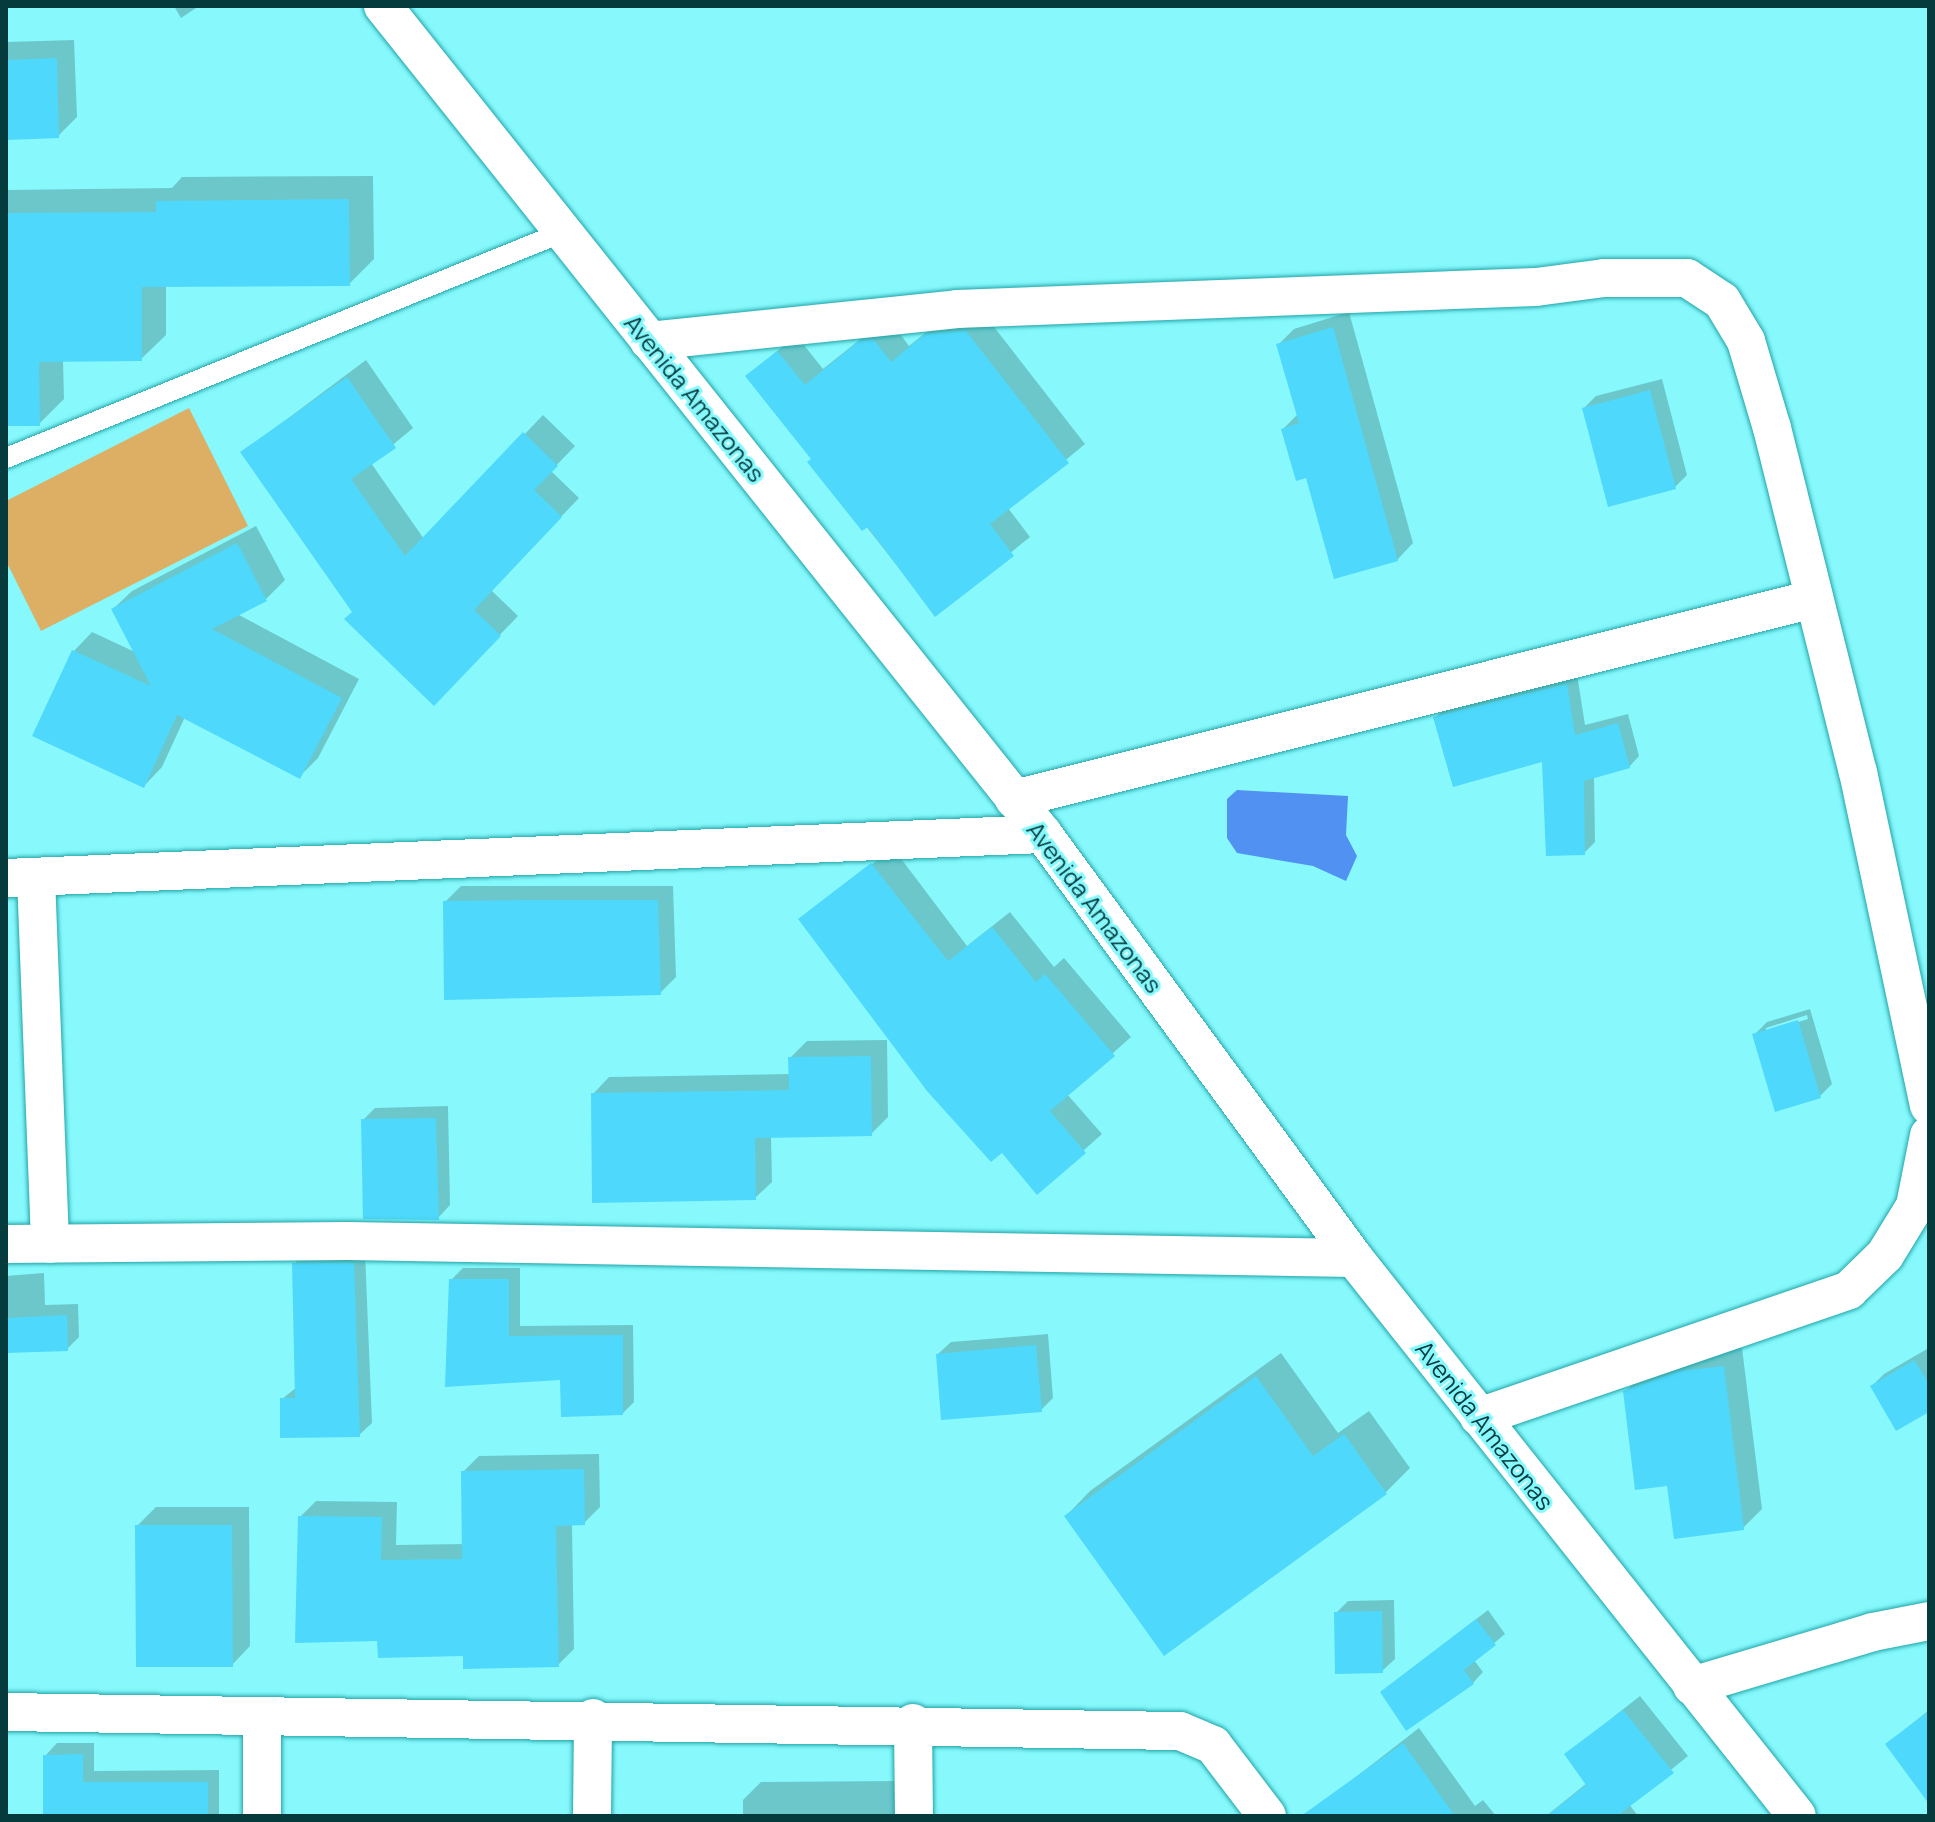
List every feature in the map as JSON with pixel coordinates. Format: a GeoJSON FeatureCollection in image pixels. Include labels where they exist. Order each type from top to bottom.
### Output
{"type":"FeatureCollection","features":[{"type":"Feature","properties":{"kind":"street","name":"Avenida Amazonas"},"geometry":{"type":"LineString","coordinates":[[383,6],[1043,834],[1354,1258],[1797,1816]]}},
{"type":"Feature","properties":{"kind":"street"},"geometry":{"type":"LineString","coordinates":[[649,341],[957,309],[1536,287],[1604,278],[1687,278],[1722,301],[1746,341],[1858,772],[1929,1106]]}},
{"type":"Feature","properties":{"kind":"street"},"geometry":{"type":"LineString","coordinates":[[1014,799],[1814,599]]}},
{"type":"Feature","properties":{"kind":"street"},"geometry":{"type":"LineString","coordinates":[[50,1244],[21,878],[1043,834]]}},
{"type":"Feature","properties":{"kind":"street"},"geometry":{"type":"LineString","coordinates":[[1479,1417],[1849,1290],[1885,1255],[1915,1206],[1929,1135]]}},
{"type":"Feature","properties":{"kind":"street"},"geometry":{"type":"LineString","coordinates":[[6,1244],[347,1241],[1354,1258]]}},
{"type":"Feature","properties":{"kind":"street"},"geometry":{"type":"LineString","coordinates":[[1692,1686],[1873,1632],[1929,1621]]}},
{"type":"Feature","properties":{"kind":"street"},"geometry":{"type":"LineString","coordinates":[[6,1712],[262,1718],[593,1718],[913,1723],[1180,1731],[1213,1745],[1267,1816]]}},
{"type":"Feature","properties":{"kind":"street"},"geometry":{"type":"LineString","coordinates":[[262,1718],[262,1816]]}},
{"type":"Feature","properties":{"kind":"street"},"geometry":{"type":"LineString","coordinates":[[592,1816],[593,1718]]}},
{"type":"Feature","properties":{"kind":"street"},"geometry":{"type":"LineString","coordinates":[[913,1723],[914,1816]]}},
{"type":"Feature","properties":{"kind":"lane"},"geometry":{"type":"LineString","coordinates":[[6,458],[563,232]]}},
{"type":"Feature","properties":{"kind":"shaded area"},"geometry":{"type":"Polygon","coordinates":[[[189,408],[248,526],[41,631],[6,561],[6,501],[189,408]]]}},
{"type":"Feature","properties":{"kind":"water"},"geometry":{"type":"Polygon","coordinates":[[[1237,790],[1348,796],[1346,835],[1357,856],[1346,881],[1313,866],[1237,853],[1227,838],[1227,799],[1237,790]]]}},
{"type":"Feature","properties":{"kind":"building"},"geometry":{"type":"Polygon","coordinates":[[[57,58],[59,138],[6,140],[6,60],[57,58]]]}},
{"type":"Feature","properties":{"kind":"building"},"geometry":{"type":"Polygon","coordinates":[[[349,199],[350,286],[142,287],[142,361],[39,362],[40,426],[6,426],[6,213],[156,212],[156,201],[349,199]]]}},
{"type":"Feature","properties":{"kind":"building"},"geometry":{"type":"Polygon","coordinates":[[[1333,327],[1398,561],[1334,579],[1306,478],[1296,481],[1281,429],[1299,423],[1276,344],[1333,327]]]}},
{"type":"Feature","properties":{"kind":"building"},"geometry":{"type":"Polygon","coordinates":[[[966,331],[1069,463],[990,524],[1014,556],[935,617],[868,527],[862,531],[807,462],[811,459],[745,376],[777,351],[805,385],[859,341],[874,340],[891,362],[925,334],[966,331]]]}},
{"type":"Feature","properties":{"kind":"building"},"geometry":{"type":"Polygon","coordinates":[[[347,377],[396,448],[351,479],[405,556],[523,432],[558,466],[534,490],[562,517],[474,610],[501,636],[434,706],[344,619],[352,612],[240,452],[347,377]]]}},
{"type":"Feature","properties":{"kind":"building"},"geometry":{"type":"Polygon","coordinates":[[[1650,390],[1676,489],[1608,507],[1582,408],[1650,390]]]}},
{"type":"Feature","properties":{"kind":"building"},"geometry":{"type":"Polygon","coordinates":[[[237,543],[267,601],[212,629],[342,698],[300,779],[177,715],[144,788],[32,736],[72,650],[151,686],[111,609],[237,543]]]}},
{"type":"Feature","properties":{"kind":"building"},"geometry":{"type":"Polygon","coordinates":[[[1567,684],[1575,735],[1618,723],[1630,768],[1584,781],[1585,855],[1546,856],[1542,762],[1453,787],[1433,717],[1567,684]]]}},
{"type":"Feature","properties":{"kind":"building"},"geometry":{"type":"Polygon","coordinates":[[[871,863],[948,961],[992,927],[1036,982],[1045,974],[1115,1056],[1050,1111],[1086,1153],[1037,1195],[1002,1153],[991,1162],[927,1091],[798,919],[871,863]]]}},
{"type":"Feature","properties":{"kind":"building"},"geometry":{"type":"Polygon","coordinates":[[[658,900],[661,995],[444,1000],[443,901],[658,900]]]}},
{"type":"Feature","properties":{"kind":"building"},"geometry":{"type":"Polygon","coordinates":[[[1798,1020],[1821,1098],[1775,1112],[1752,1034],[1798,1020]]]}},
{"type":"Feature","properties":{"kind":"building"},"geometry":{"type":"Polygon","coordinates":[[[871,1056],[872,1136],[755,1138],[756,1200],[592,1203],[591,1093],[789,1090],[788,1057],[871,1056]]]}},
{"type":"Feature","properties":{"kind":"building"},"geometry":{"type":"Polygon","coordinates":[[[436,1118],[439,1220],[363,1219],[361,1119],[436,1118]]]}},
{"type":"Feature","properties":{"kind":"building"},"geometry":{"type":"Polygon","coordinates":[[[292,1263],[354,1263],[360,1437],[280,1438],[280,1398],[295,1398],[292,1263]]]}},
{"type":"Feature","properties":{"kind":"building"},"geometry":{"type":"Polygon","coordinates":[[[449,1279],[509,1279],[509,1336],[623,1335],[623,1415],[561,1417],[560,1380],[445,1387],[449,1279]]]}},
{"type":"Feature","properties":{"kind":"building"},"geometry":{"type":"Polygon","coordinates":[[[67,1315],[68,1351],[6,1353],[6,1318],[67,1315]]]}},
{"type":"Feature","properties":{"kind":"building"},"geometry":{"type":"Polygon","coordinates":[[[1036,1345],[1042,1412],[941,1420],[936,1354],[1036,1345]]]}},
{"type":"Feature","properties":{"kind":"building"},"geometry":{"type":"Polygon","coordinates":[[[1914,1360],[1929,1384],[1929,1412],[1896,1431],[1870,1386],[1914,1360]]]}},
{"type":"Feature","properties":{"kind":"building"},"geometry":{"type":"Polygon","coordinates":[[[1724,1366],[1744,1530],[1674,1539],[1667,1486],[1635,1490],[1623,1391],[1680,1371],[1724,1366]]]}},
{"type":"Feature","properties":{"kind":"building"},"geometry":{"type":"Polygon","coordinates":[[[1256,1376],[1313,1456],[1344,1434],[1387,1494],[1164,1656],[1064,1516],[1256,1376]]]}},
{"type":"Feature","properties":{"kind":"building"},"geometry":{"type":"Polygon","coordinates":[[[584,1469],[585,1525],[556,1526],[559,1667],[463,1669],[463,1656],[378,1658],[377,1641],[295,1643],[298,1516],[382,1517],[381,1560],[462,1559],[461,1471],[584,1469]]]}},
{"type":"Feature","properties":{"kind":"building"},"geometry":{"type":"Polygon","coordinates":[[[135,1525],[232,1525],[233,1667],[136,1667],[135,1525]]]}},
{"type":"Feature","properties":{"kind":"building"},"geometry":{"type":"Polygon","coordinates":[[[1382,1611],[1383,1673],[1335,1674],[1334,1612],[1382,1611]]]}},
{"type":"Feature","properties":{"kind":"building"},"geometry":{"type":"Polygon","coordinates":[[[1476,1619],[1496,1645],[1464,1670],[1474,1684],[1406,1731],[1380,1692],[1476,1619]]]}},
{"type":"Feature","properties":{"kind":"building"},"geometry":{"type":"Polygon","coordinates":[[[1623,1710],[1674,1773],[1617,1816],[1547,1816],[1586,1785],[1564,1754],[1623,1710]]]}},
{"type":"Feature","properties":{"kind":"building"},"geometry":{"type":"Polygon","coordinates":[[[1929,1711],[1929,1804],[1885,1744],[1929,1711]]]}},
{"type":"Feature","properties":{"kind":"building"},"geometry":{"type":"Polygon","coordinates":[[[1403,1743],[1455,1816],[1301,1816],[1403,1743]]]}},
{"type":"Feature","properties":{"kind":"building"},"geometry":{"type":"Polygon","coordinates":[[[83,1754],[83,1782],[208,1782],[208,1816],[43,1816],[43,1755],[83,1754]]]}}]}
